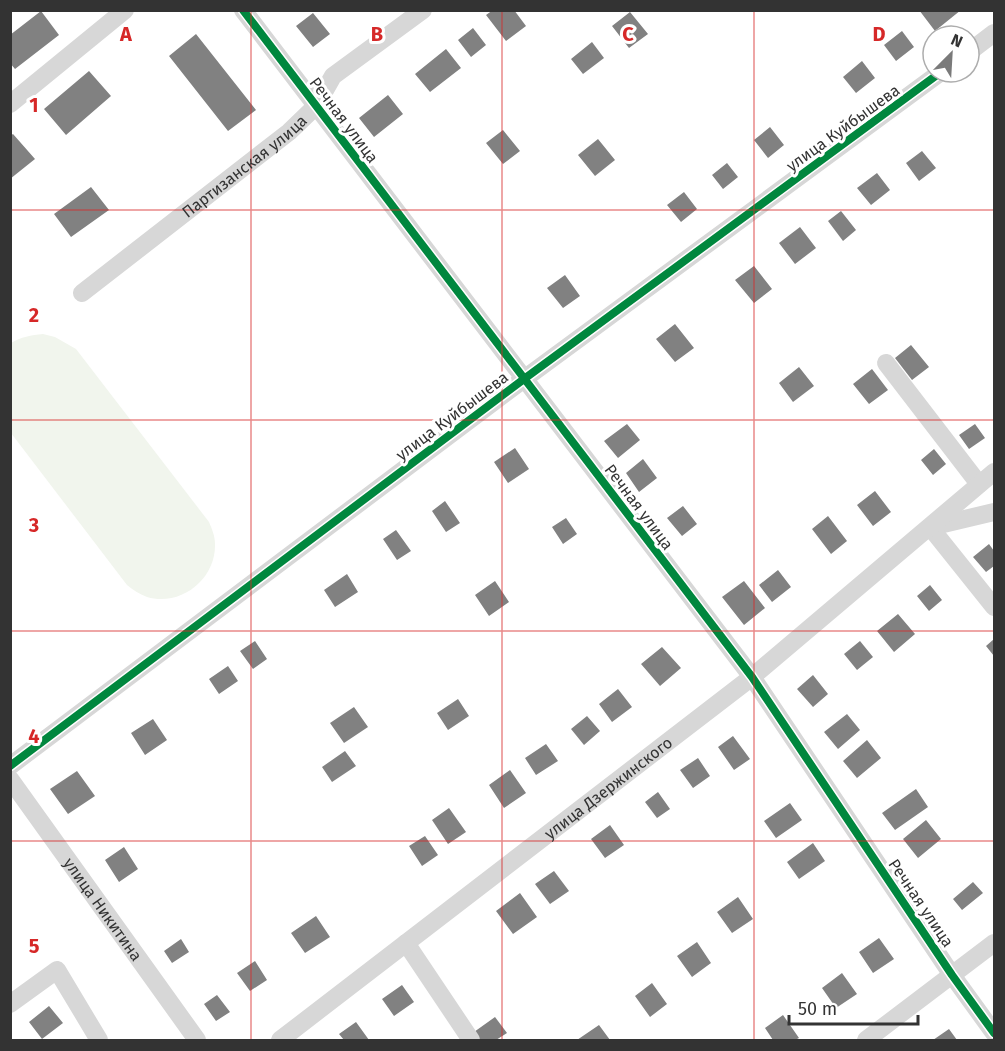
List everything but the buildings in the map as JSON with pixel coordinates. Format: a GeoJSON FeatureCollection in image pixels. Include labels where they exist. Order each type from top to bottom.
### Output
{"type":"FeatureCollection","features":[{"type":"Feature","properties":{"kind":"street"},"geometry":{"type":"LineString","coordinates":[[10,104],[125,10]]}},
{"type":"Feature","properties":{"kind":"street","name":"Речная улица"},"geometry":{"type":"LineString","coordinates":[[243,10],[752,676],[952,975],[994,1033]]}},
{"type":"Feature","properties":{"kind":"street","name":"Партизанская улица"},"geometry":{"type":"LineString","coordinates":[[82,292],[290,132],[316,106],[333,76],[423,10]]}},
{"type":"Feature","properties":{"kind":"street"},"geometry":{"type":"LineString","coordinates":[[981,43],[994,33]]}},
{"type":"Feature","properties":{"kind":"street","name":"улица Куйбышева"},"geometry":{"type":"LineString","coordinates":[[10,766],[524,379],[925,84]]}},
{"type":"Feature","properties":{"kind":"street"},"geometry":{"type":"LineString","coordinates":[[886,363],[979,484]]}},
{"type":"Feature","properties":{"kind":"street","name":"улица Дзержинского"},"geometry":{"type":"LineString","coordinates":[[280,1041],[752,676],[994,472]]}},
{"type":"Feature","properties":{"kind":"street","name":"улица Дзержинского"},"geometry":{"type":"LineString","coordinates":[[930,527],[994,512]]}},
{"type":"Feature","properties":{"kind":"street"},"geometry":{"type":"LineString","coordinates":[[930,527],[994,608]]}},
{"type":"Feature","properties":{"kind":"street","name":"улица Никитина"},"geometry":{"type":"LineString","coordinates":[[10,779],[197,1041]]}},
{"type":"Feature","properties":{"kind":"street"},"geometry":{"type":"LineString","coordinates":[[406,943],[471,1041]]}},
{"type":"Feature","properties":{"kind":"street"},"geometry":{"type":"LineString","coordinates":[[866,1041],[994,943]]}},
{"type":"Feature","properties":{"kind":"street"},"geometry":{"type":"LineString","coordinates":[[10,1004],[57,970],[99,1041]]}},
{"type":"Feature","properties":{"kind":"shaded area"},"geometry":{"type":"Polygon","coordinates":[[[43,334],[55,337],[76,349],[209,522],[215,544],[214,557],[203,579],[184,594],[160,599],[147,597],[127,585],[11,433],[11,343],[43,334]]]}},
{"type":"Feature","properties":{"kind":"cycle path"},"geometry":{"type":"LineString","coordinates":[[243,10],[752,677],[952,975],[994,1033]]}},
{"type":"Feature","properties":{"kind":"cycle path"},"geometry":{"type":"LineString","coordinates":[[10,766],[524,379],[925,84]]}}]}
